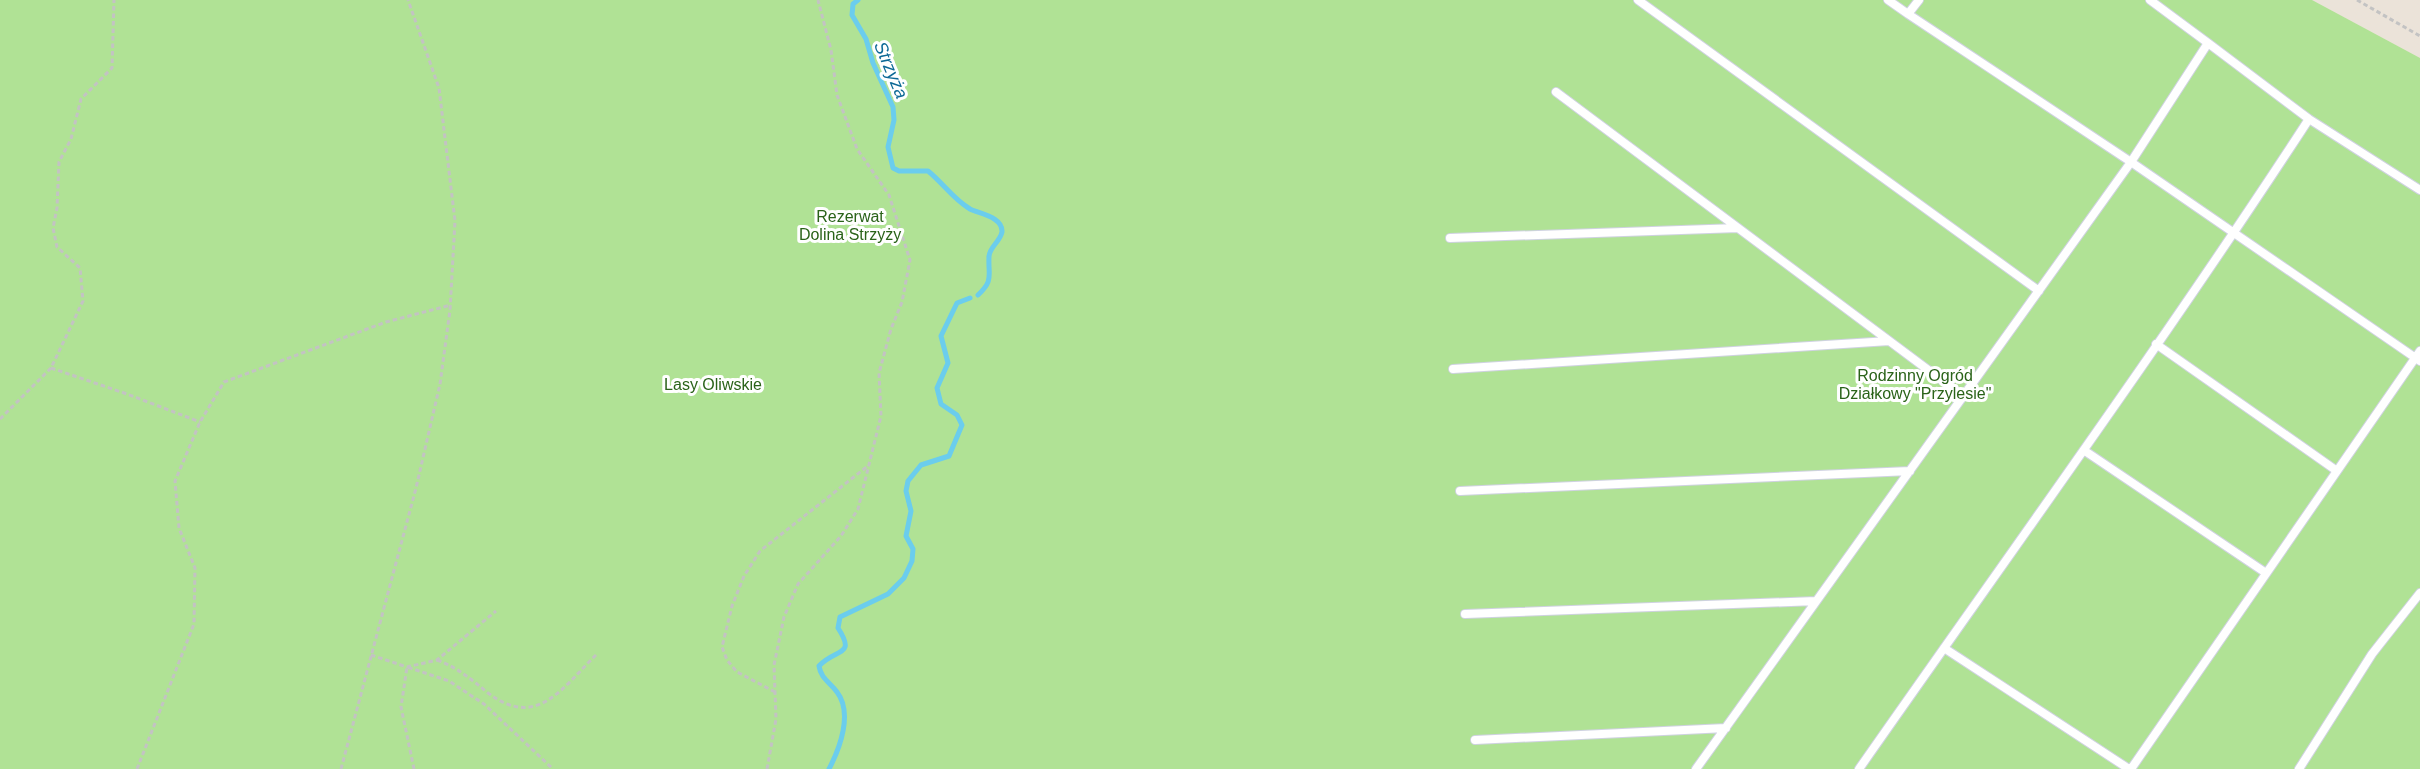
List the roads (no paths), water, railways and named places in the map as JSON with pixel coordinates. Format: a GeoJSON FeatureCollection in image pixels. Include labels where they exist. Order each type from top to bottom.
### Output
{"type":"FeatureCollection","features":[{"type":"Feature","properties":{"kind":"lane"},"geometry":{"type":"LineString","coordinates":[[1638,0],[2039,291]]}},
{"type":"Feature","properties":{"kind":"lane"},"geometry":{"type":"LineString","coordinates":[[1888,0],[2418,357],[2130,769],[1944,648]]}},
{"type":"Feature","properties":{"kind":"lane"},"geometry":{"type":"LineString","coordinates":[[1908,14],[1918,0]]}},
{"type":"Feature","properties":{"kind":"lane"},"geometry":{"type":"LineString","coordinates":[[2150,0],[2309,119],[2420,190]]}},
{"type":"Feature","properties":{"kind":"lane"},"geometry":{"type":"LineString","coordinates":[[1696,769],[2131,162],[2208,43]]}},
{"type":"Feature","properties":{"kind":"lane"},"geometry":{"type":"LineString","coordinates":[[1556,92],[1963,396]]}},
{"type":"Feature","properties":{"kind":"lane"},"geometry":{"type":"LineString","coordinates":[[1859,769],[2085,451],[2156,344],[2234,234],[2309,119]]}},
{"type":"Feature","properties":{"kind":"lane"},"geometry":{"type":"LineString","coordinates":[[1450,238],[1738,228]]}},
{"type":"Feature","properties":{"kind":"lane"},"geometry":{"type":"LineString","coordinates":[[1453,369],[1889,341]]}},
{"type":"Feature","properties":{"kind":"lane"},"geometry":{"type":"LineString","coordinates":[[2156,344],[2337,471]]}},
{"type":"Feature","properties":{"kind":"lane"},"geometry":{"type":"LineString","coordinates":[[2085,451],[2266,573]]}},
{"type":"Feature","properties":{"kind":"lane"},"geometry":{"type":"LineString","coordinates":[[1460,491],[1910,471]]}},
{"type":"Feature","properties":{"kind":"lane"},"geometry":{"type":"LineString","coordinates":[[2299,769],[2372,654],[2420,593]]}},
{"type":"Feature","properties":{"kind":"lane"},"geometry":{"type":"LineString","coordinates":[[1465,614],[1816,601]]}},
{"type":"Feature","properties":{"kind":"lane"},"geometry":{"type":"LineString","coordinates":[[1475,740],[1726,728]]}},
{"type":"Feature","properties":{"kind":"waterway","name":"Strzyża"},"geometry":{"type":"LineString","coordinates":[[858,0],[853,4],[852,15],[866,39],[873,63],[893,107],[894,120],[888,147],[893,168],[899,171],[928,171],[964,205],[995,219],[1001,227],[1001,236],[989,253],[988,281],[978,295]]}},
{"type":"Feature","properties":{"kind":"waterway","name":"Strzyża"},"geometry":{"type":"LineString","coordinates":[[829,769],[841,741],[844,710],[842,700],[824,677],[819,666],[845,648],[838,628],[840,617],[888,594],[904,578],[912,561],[913,549],[906,536],[911,511],[906,491],[908,481],[921,465],[949,456],[962,425],[957,415],[941,404],[937,388],[948,363],[941,336],[957,303],[970,298]]}},
{"type":"Feature","properties":{"kind":"park label","name":"Rezerwat Dolina Strzyży"},"geometry":{"type":"Point","coordinates":[850,225]}},
{"type":"Feature","properties":{"kind":"park label","name":"Lasy Oliwskie"},"geometry":{"type":"Point","coordinates":[713,384]}},
{"type":"Feature","properties":{"kind":"park label","name":"Rodzinny Ogród Działkowy \"Przylesie\""},"geometry":{"type":"Point","coordinates":[1915,384]}}]}
